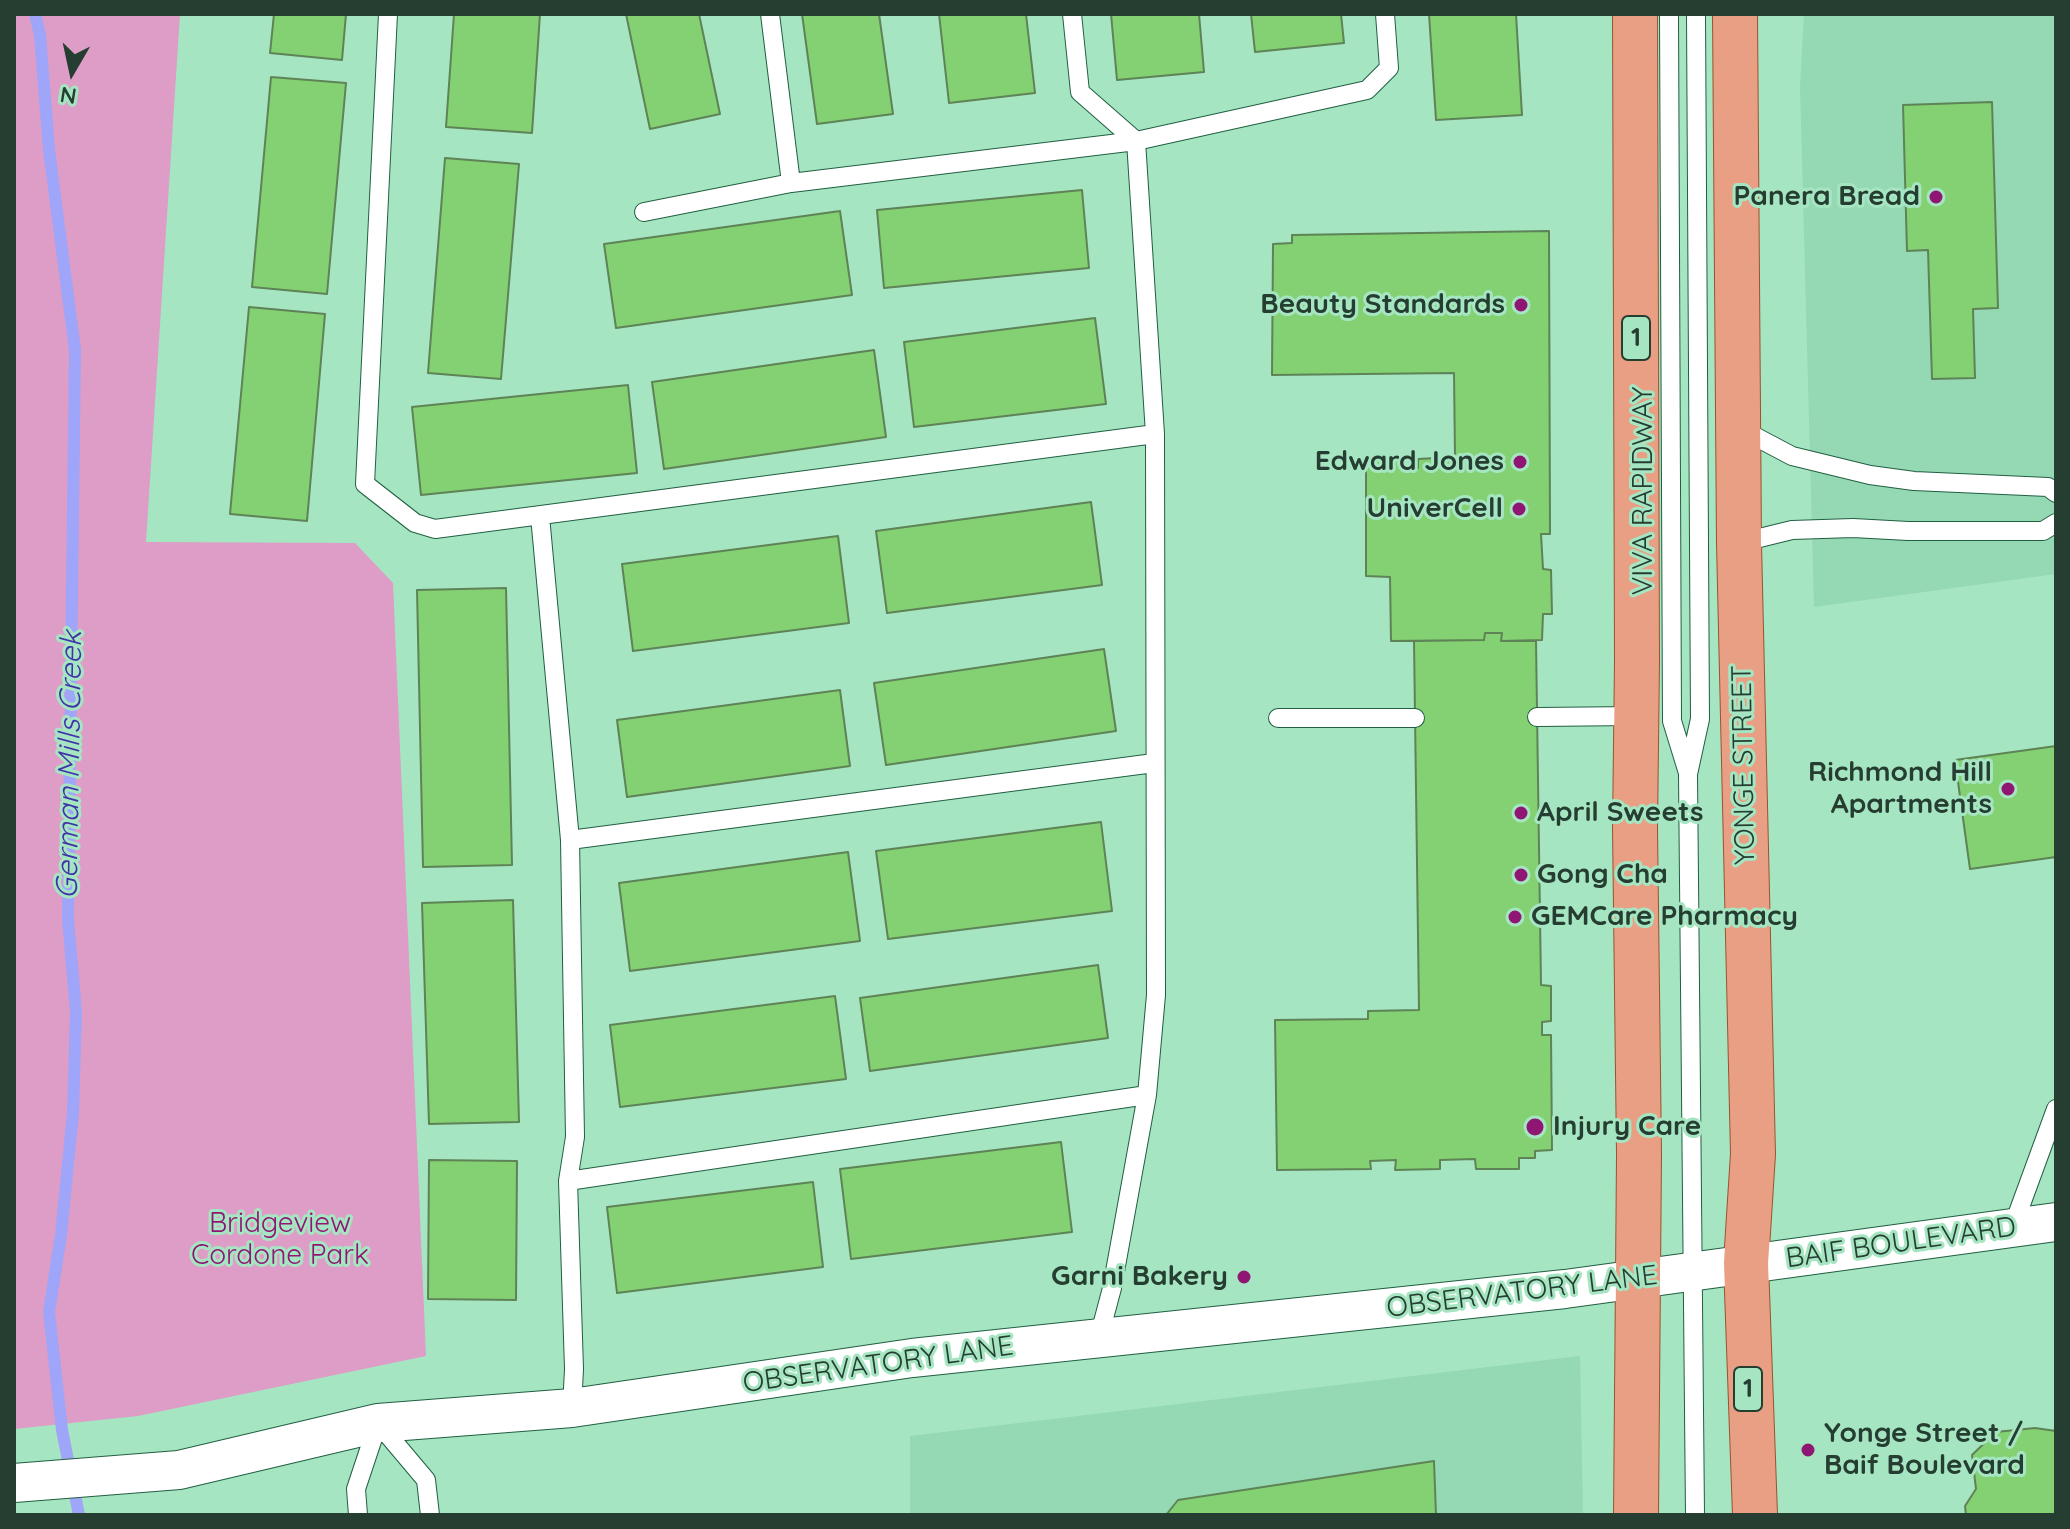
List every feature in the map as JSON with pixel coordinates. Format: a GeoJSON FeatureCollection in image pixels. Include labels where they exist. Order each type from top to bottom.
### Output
{"type":"FeatureCollection","features":[{"type":"Feature","properties":{"kind":"main road","name":"1"},"geometry":{"type":"LineString","coordinates":[[1635,14],[1635,827],[1639,1155],[1636,1515]]}},
{"type":"Feature","properties":{"kind":"main road","name":"YONGE STREET"},"geometry":{"type":"LineString","coordinates":[[1735,14],[1737,428],[1753,1154],[1746,1263],[1755,1515]]}},
{"type":"Feature","properties":{"kind":"street","name":"BAIF BOULEVARD"},"geometry":{"type":"LineString","coordinates":[[1746,1263],[2056,1222]]}},
{"type":"Feature","properties":{"kind":"street","name":"OBSERVATORY LANE"},"geometry":{"type":"LineString","coordinates":[[14,1483],[179,1470],[378,1423],[572,1408],[912,1358],[1565,1289],[1746,1263]]}},
{"type":"Feature","properties":{"kind":"lane"},"geometry":{"type":"LineString","coordinates":[[388,14],[365,484],[415,523],[435,529],[1155,434]]}},
{"type":"Feature","properties":{"kind":"lane"},"geometry":{"type":"LineString","coordinates":[[770,14],[791,183]]}},
{"type":"Feature","properties":{"kind":"lane"},"geometry":{"type":"LineString","coordinates":[[1072,14],[1080,92],[1136,141],[1155,434],[1156,995],[1147,1095],[1112,1288],[1099,1337]]}},
{"type":"Feature","properties":{"kind":"lane"},"geometry":{"type":"LineString","coordinates":[[644,212],[791,183],[1136,141],[1367,90],[1389,68],[1385,14]]}},
{"type":"Feature","properties":{"kind":"lane","name":"VIVA RAPIDWAY"},"geometry":{"type":"LineString","coordinates":[[1669,14],[1672,721],[1688,774]]}},
{"type":"Feature","properties":{"kind":"lane","name":"VIVA RAPIDWAY"},"geometry":{"type":"LineString","coordinates":[[1695,1515],[1688,774],[1700,719],[1696,14]]}},
{"type":"Feature","properties":{"kind":"lane"},"geometry":{"type":"LineString","coordinates":[[1737,428],[1792,456],[1870,475],[1914,481],[2048,487],[2056,493]]}},
{"type":"Feature","properties":{"kind":"lane"},"geometry":{"type":"LineString","coordinates":[[540,516],[570,840],[575,1137],[568,1181],[574,1369],[572,1408]]}},
{"type":"Feature","properties":{"kind":"lane"},"geometry":{"type":"LineString","coordinates":[[1739,543],[1792,530],[2043,531],[2056,523]]}},
{"type":"Feature","properties":{"kind":"lane"},"geometry":{"type":"LineString","coordinates":[[1537,717],[1636,716]]}},
{"type":"Feature","properties":{"kind":"lane"},"geometry":{"type":"LineString","coordinates":[[1278,718],[1415,718]]}},
{"type":"Feature","properties":{"kind":"lane"},"geometry":{"type":"LineString","coordinates":[[570,840],[1154,763]]}},
{"type":"Feature","properties":{"kind":"lane"},"geometry":{"type":"LineString","coordinates":[[568,1181],[1147,1095]]}},
{"type":"Feature","properties":{"kind":"lane"},"geometry":{"type":"LineString","coordinates":[[2012,1229],[2056,1109]]}},
{"type":"Feature","properties":{"kind":"lane"},"geometry":{"type":"LineString","coordinates":[[358,1515],[356,1489],[378,1423]]}},
{"type":"Feature","properties":{"kind":"lane"},"geometry":{"type":"LineString","coordinates":[[378,1423],[426,1480],[430,1515]]}},
{"type":"Feature","properties":{"kind":"shaded area"},"geometry":{"type":"Polygon","coordinates":[[[1804,14],[2056,14],[2056,574],[1814,607],[1800,86],[1804,14]]]}},
{"type":"Feature","properties":{"kind":"shaded area"},"geometry":{"type":"Polygon","coordinates":[[[1580,1356],[1583,1515],[910,1515],[910,1436],[1580,1356]]]}},
{"type":"Feature","properties":{"kind":"green space","name":"Bridgeview Cordone Park"},"geometry":{"type":"Polygon","coordinates":[[[14,14],[180,14],[146,542],[355,543],[393,583],[426,1356],[138,1416],[14,1429],[14,14]]]}},
{"type":"Feature","properties":{"kind":"building"},"geometry":{"type":"Polygon","coordinates":[[[274,14],[346,14],[342,60],[270,53],[274,14]]]}},
{"type":"Feature","properties":{"kind":"building"},"geometry":{"type":"Polygon","coordinates":[[[454,14],[540,14],[532,133],[446,127],[454,14]]]}},
{"type":"Feature","properties":{"kind":"building"},"geometry":{"type":"Polygon","coordinates":[[[626,14],[699,14],[720,114],[650,129],[626,14]]]}},
{"type":"Feature","properties":{"kind":"building"},"geometry":{"type":"Polygon","coordinates":[[[802,14],[879,14],[893,114],[817,124],[802,14]]]}},
{"type":"Feature","properties":{"kind":"building"},"geometry":{"type":"Polygon","coordinates":[[[939,14],[1026,14],[1035,93],[949,103],[939,14]]]}},
{"type":"Feature","properties":{"kind":"building"},"geometry":{"type":"Polygon","coordinates":[[[1111,14],[1199,14],[1204,72],[1117,80],[1111,14]]]}},
{"type":"Feature","properties":{"kind":"building"},"geometry":{"type":"Polygon","coordinates":[[[1251,14],[1341,14],[1344,43],[1255,52],[1251,14]]]}},
{"type":"Feature","properties":{"kind":"building"},"geometry":{"type":"Polygon","coordinates":[[[1429,14],[1516,14],[1522,115],[1436,120],[1429,14]]]}},
{"type":"Feature","properties":{"kind":"building"},"geometry":{"type":"Polygon","coordinates":[[[271,77],[346,83],[327,294],[252,287],[271,77]]]}},
{"type":"Feature","properties":{"kind":"building"},"geometry":{"type":"Polygon","coordinates":[[[1992,102],[1998,308],[1973,309],[1975,378],[1932,379],[1928,250],[1907,251],[1903,105],[1992,102]]]}},
{"type":"Feature","properties":{"kind":"building"},"geometry":{"type":"Polygon","coordinates":[[[445,158],[519,164],[501,379],[428,373],[445,158]]]}},
{"type":"Feature","properties":{"kind":"building"},"geometry":{"type":"Polygon","coordinates":[[[1082,190],[1089,268],[884,288],[877,210],[1082,190]]]}},
{"type":"Feature","properties":{"kind":"building"},"geometry":{"type":"Polygon","coordinates":[[[840,211],[852,295],[616,328],[604,244],[840,211]]]}},
{"type":"Feature","properties":{"kind":"building"},"geometry":{"type":"Polygon","coordinates":[[[1549,231],[1550,534],[1541,534],[1543,569],[1551,570],[1552,614],[1543,614],[1542,640],[1501,641],[1502,633],[1485,633],[1484,640],[1391,641],[1390,577],[1366,576],[1366,460],[1403,459],[1403,469],[1418,468],[1418,459],[1455,457],[1454,373],[1272,375],[1273,244],[1292,243],[1292,235],[1549,231]]]}},
{"type":"Feature","properties":{"kind":"building"},"geometry":{"type":"Polygon","coordinates":[[[249,307],[325,314],[307,521],[230,514],[249,307]]]}},
{"type":"Feature","properties":{"kind":"building"},"geometry":{"type":"Polygon","coordinates":[[[1095,318],[1106,404],[914,427],[904,342],[1095,318]]]}},
{"type":"Feature","properties":{"kind":"building"},"geometry":{"type":"Polygon","coordinates":[[[874,350],[886,437],[664,469],[652,382],[874,350]]]}},
{"type":"Feature","properties":{"kind":"building"},"geometry":{"type":"Polygon","coordinates":[[[628,385],[637,473],[421,495],[412,407],[628,385]]]}},
{"type":"Feature","properties":{"kind":"building"},"geometry":{"type":"Polygon","coordinates":[[[1091,502],[1102,585],[887,613],[876,531],[1091,502]]]}},
{"type":"Feature","properties":{"kind":"building"},"geometry":{"type":"Polygon","coordinates":[[[838,536],[849,623],[633,651],[622,564],[838,536]]]}},
{"type":"Feature","properties":{"kind":"building"},"geometry":{"type":"Polygon","coordinates":[[[506,588],[512,865],[423,867],[417,590],[506,588]]]}},
{"type":"Feature","properties":{"kind":"building"},"geometry":{"type":"Polygon","coordinates":[[[1485,633],[1502,633],[1501,641],[1536,641],[1541,985],[1551,986],[1551,1021],[1542,1022],[1542,1035],[1551,1035],[1552,1150],[1535,1151],[1535,1158],[1519,1158],[1519,1169],[1476,1169],[1475,1159],[1440,1160],[1440,1169],[1395,1170],[1396,1160],[1370,1161],[1371,1169],[1277,1170],[1275,1020],[1368,1019],[1368,1011],[1419,1010],[1414,641],[1484,640],[1485,633]]]}},
{"type":"Feature","properties":{"kind":"building"},"geometry":{"type":"Polygon","coordinates":[[[1104,649],[1116,731],[886,765],[874,683],[1104,649]]]}},
{"type":"Feature","properties":{"kind":"building"},"geometry":{"type":"Polygon","coordinates":[[[840,690],[850,766],[627,797],[617,720],[840,690]]]}},
{"type":"Feature","properties":{"kind":"building","name":"Richmond Hill Apartments"},"geometry":{"type":"Polygon","coordinates":[[[2056,746],[2056,857],[1970,869],[1955,760],[2056,746]]]}},
{"type":"Feature","properties":{"kind":"building"},"geometry":{"type":"Polygon","coordinates":[[[1101,822],[1112,911],[888,939],[876,851],[1101,822]]]}},
{"type":"Feature","properties":{"kind":"building"},"geometry":{"type":"Polygon","coordinates":[[[848,852],[860,941],[630,971],[619,883],[848,852]]]}},
{"type":"Feature","properties":{"kind":"building"},"geometry":{"type":"Polygon","coordinates":[[[513,900],[519,1122],[429,1124],[422,903],[513,900]]]}},
{"type":"Feature","properties":{"kind":"building"},"geometry":{"type":"Polygon","coordinates":[[[1098,965],[1108,1038],[870,1071],[860,998],[1098,965]]]}},
{"type":"Feature","properties":{"kind":"building"},"geometry":{"type":"Polygon","coordinates":[[[835,996],[846,1079],[620,1107],[610,1025],[835,996]]]}},
{"type":"Feature","properties":{"kind":"building"},"geometry":{"type":"Polygon","coordinates":[[[1061,1142],[1072,1232],[851,1259],[840,1169],[1061,1142]]]}},
{"type":"Feature","properties":{"kind":"building"},"geometry":{"type":"Polygon","coordinates":[[[429,1160],[517,1161],[516,1300],[428,1299],[429,1160]]]}},
{"type":"Feature","properties":{"kind":"building"},"geometry":{"type":"Polygon","coordinates":[[[813,1182],[823,1267],[617,1293],[607,1207],[813,1182]]]}},
{"type":"Feature","properties":{"kind":"building"},"geometry":{"type":"Polygon","coordinates":[[[2035,1428],[2056,1431],[2056,1515],[1966,1515],[1965,1506],[1976,1489],[1972,1455],[1996,1432],[2035,1428]]]}},
{"type":"Feature","properties":{"kind":"building"},"geometry":{"type":"Polygon","coordinates":[[[1434,1461],[1436,1515],[1166,1515],[1178,1500],[1434,1461]]]}},
{"type":"Feature","properties":{"kind":"waterway","name":"German Mills Creek"},"geometry":{"type":"LineString","coordinates":[[35,14],[40,35],[49,150],[75,350],[68,919],[76,1012],[73,1113],[61,1235],[49,1312],[62,1430],[79,1515]]}},
{"type":"Feature","properties":{"kind":"place","name":"Panera Bread"},"geometry":{"type":"Point","coordinates":[1936,197]}},
{"type":"Feature","properties":{"kind":"place","name":"Beauty Standards"},"geometry":{"type":"Point","coordinates":[1521,305]}},
{"type":"Feature","properties":{"kind":"place","name":"Edward Jones"},"geometry":{"type":"Point","coordinates":[1520,462]}},
{"type":"Feature","properties":{"kind":"place","name":"UniverCell"},"geometry":{"type":"Point","coordinates":[1519,509]}},
{"type":"Feature","properties":{"kind":"place","name":"Richmond Hill Apartments"},"geometry":{"type":"Point","coordinates":[2008,789]}},
{"type":"Feature","properties":{"kind":"place","name":"April Sweets"},"geometry":{"type":"Point","coordinates":[1521,813]}},
{"type":"Feature","properties":{"kind":"place","name":"Gong Cha"},"geometry":{"type":"Point","coordinates":[1521,875]}},
{"type":"Feature","properties":{"kind":"place","name":"GEMCare Pharmacy"},"geometry":{"type":"Point","coordinates":[1515,917]}},
{"type":"Feature","properties":{"kind":"place","name":"Injury Care"},"geometry":{"type":"Point","coordinates":[1535,1127]}},
{"type":"Feature","properties":{"kind":"place","name":"Garni Bakery"},"geometry":{"type":"Point","coordinates":[1244,1277]}},
{"type":"Feature","properties":{"kind":"place","name":"Yonge Street / Baif Boulevard"},"geometry":{"type":"Point","coordinates":[1808,1450]}}]}
